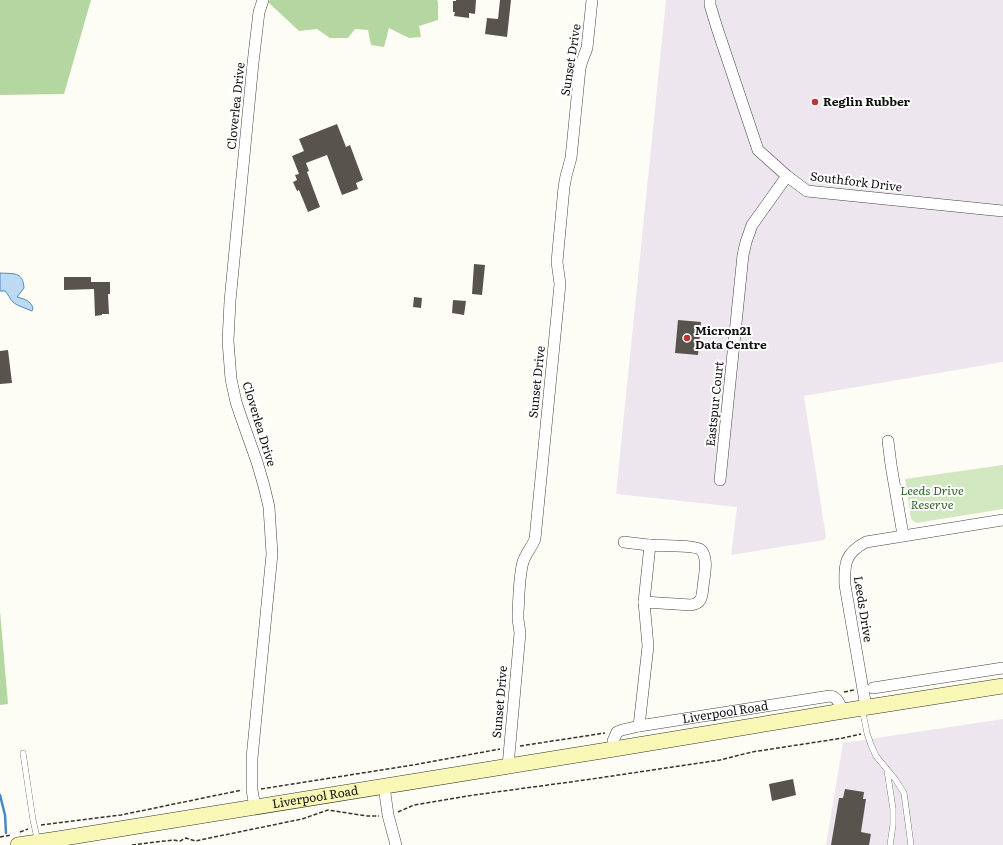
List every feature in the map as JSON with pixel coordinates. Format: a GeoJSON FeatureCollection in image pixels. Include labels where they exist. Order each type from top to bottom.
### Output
{"type":"FeatureCollection","features":[{"type":"Feature","properties":{"kind":"main road","name":"Liverpool Road"},"geometry":{"type":"LineString","coordinates":[[35,844],[254,807],[1003,686]]}},
{"type":"Feature","properties":{"kind":"street","name":"Cloverlea Drive"},"geometry":{"type":"LineString","coordinates":[[254,807],[252,790],[252,758],[272,554],[271,531],[269,508],[264,486],[236,402],[231,379],[228,341],[230,301],[253,63],[259,12],[263,0]]}},
{"type":"Feature","properties":{"kind":"street","name":"Sunset Drive"},"geometry":{"type":"LineString","coordinates":[[508,766],[520,633],[518,613],[522,568],[525,558],[533,545],[534,539],[560,284],[557,262],[564,187],[571,158],[580,68],[588,48],[592,0]]}},
{"type":"Feature","properties":{"kind":"street","name":"Southfork Drive"},"geometry":{"type":"LineString","coordinates":[[710,0],[710,5],[717,28],[758,150],[787,176],[807,191],[1003,211]]}},
{"type":"Feature","properties":{"kind":"street","name":"Eastspur Court"},"geometry":{"type":"LineString","coordinates":[[720,480],[743,255],[752,225],[787,176]]}},
{"type":"Feature","properties":{"kind":"street"},"geometry":{"type":"LineString","coordinates":[[888,440],[903,535]]}},
{"type":"Feature","properties":{"kind":"street","name":"Leeds Drive"},"geometry":{"type":"LineString","coordinates":[[864,708],[845,585],[844,569],[851,553],[858,546],[866,542],[1003,520]]}},
{"type":"Feature","properties":{"kind":"street"},"geometry":{"type":"LineString","coordinates":[[624,542],[698,548],[701,550],[706,562],[702,596],[700,601],[696,604],[644,602]]}},
{"type":"Feature","properties":{"kind":"street"},"geometry":{"type":"LineString","coordinates":[[639,726],[648,646],[644,602],[650,545]]}},
{"type":"Feature","properties":{"kind":"street"},"geometry":{"type":"LineString","coordinates":[[873,688],[1003,668]]}},
{"type":"Feature","properties":{"kind":"street"},"geometry":{"type":"LineString","coordinates":[[970,674],[972,691]]}},
{"type":"Feature","properties":{"kind":"street","name":"Liverpool Road"},"geometry":{"type":"LineString","coordinates":[[617,732],[639,726],[830,696],[834,696],[837,699],[843,711]]}},
{"type":"Feature","properties":{"kind":"street"},"geometry":{"type":"LineString","coordinates":[[774,704],[776,722]]}},
{"type":"Feature","properties":{"kind":"street"},"geometry":{"type":"LineString","coordinates":[[614,749],[613,742],[617,732]]}},
{"type":"Feature","properties":{"kind":"street"},"geometry":{"type":"LineString","coordinates":[[384,786],[388,816],[396,845]]}},
{"type":"Feature","properties":{"kind":"lane"},"geometry":{"type":"LineString","coordinates":[[864,708],[867,733],[876,756],[898,782],[904,793],[911,845]]}},
{"type":"Feature","properties":{"kind":"lane"},"geometry":{"type":"LineString","coordinates":[[23,753],[34,826],[35,844]]}},
{"type":"Feature","properties":{"kind":"lane"},"geometry":{"type":"LineString","coordinates":[[887,769],[894,809],[890,845]]}},
{"type":"Feature","properties":{"kind":"path"},"geometry":{"type":"LineString","coordinates":[[0,837],[16,834],[34,826],[121,815],[242,790],[252,790],[413,765],[509,747],[617,732]]}},
{"type":"Feature","properties":{"kind":"path"},"geometry":{"type":"LineString","coordinates":[[132,845],[180,840],[186,838],[195,841],[302,819],[328,810],[367,816],[388,816],[414,805],[713,761],[752,752],[867,733]]}},
{"type":"Feature","properties":{"kind":"shaded area"},"geometry":{"type":"Polygon","coordinates":[[[666,0],[1003,0],[1003,362],[804,396],[826,537],[824,540],[731,555],[737,507],[616,494],[666,0]]]}},
{"type":"Feature","properties":{"kind":"shaded area"},"geometry":{"type":"Polygon","coordinates":[[[1003,719],[1003,845],[826,845],[843,743],[1003,719]]]}},
{"type":"Feature","properties":{"kind":"green space"},"geometry":{"type":"Polygon","coordinates":[[[0,0],[91,0],[64,94],[0,95],[0,0]]]}},
{"type":"Feature","properties":{"kind":"green space"},"geometry":{"type":"Polygon","coordinates":[[[270,0],[437,0],[438,20],[419,26],[421,37],[409,38],[389,28],[384,47],[371,45],[368,30],[355,29],[348,38],[330,38],[317,29],[299,31],[268,2],[270,0]]]}},
{"type":"Feature","properties":{"kind":"green space","name":"Leeds Drive Reserve"},"geometry":{"type":"Polygon","coordinates":[[[1003,465],[1003,509],[916,523],[911,519],[905,479],[1003,465]]]}},
{"type":"Feature","properties":{"kind":"green space"},"geometry":{"type":"Polygon","coordinates":[[[0,611],[8,704],[0,705],[0,611]]]}},
{"type":"Feature","properties":{"kind":"water"},"geometry":{"type":"Polygon","coordinates":[[[0,273],[16,274],[22,279],[24,288],[17,297],[24,299],[32,305],[32,311],[14,303],[5,291],[0,291],[0,273]]]}},
{"type":"Feature","properties":{"kind":"building"},"geometry":{"type":"Polygon","coordinates":[[[476,0],[475,14],[469,13],[469,18],[454,16],[455,12],[453,12],[453,1],[476,0]]]}},
{"type":"Feature","properties":{"kind":"building"},"geometry":{"type":"Polygon","coordinates":[[[500,0],[511,0],[507,37],[485,34],[487,18],[498,19],[500,0]]]}},
{"type":"Feature","properties":{"kind":"building"},"geometry":{"type":"Polygon","coordinates":[[[337,124],[346,147],[350,145],[363,180],[356,183],[358,189],[342,195],[327,155],[306,163],[309,171],[307,172],[320,207],[308,212],[299,190],[297,191],[293,182],[297,180],[295,175],[299,174],[292,156],[304,151],[299,139],[337,124]]]}},
{"type":"Feature","properties":{"kind":"building"},"geometry":{"type":"Polygon","coordinates":[[[474,264],[485,265],[482,295],[472,294],[474,264]]]}},
{"type":"Feature","properties":{"kind":"building"},"geometry":{"type":"Polygon","coordinates":[[[64,277],[91,277],[91,282],[110,282],[110,294],[108,294],[109,314],[95,316],[94,289],[64,290],[64,277]]]}},
{"type":"Feature","properties":{"kind":"building"},"geometry":{"type":"Polygon","coordinates":[[[414,297],[422,298],[421,308],[413,307],[414,297]]]}},
{"type":"Feature","properties":{"kind":"building"},"geometry":{"type":"Polygon","coordinates":[[[453,300],[466,301],[464,315],[452,313],[453,300]]]}},
{"type":"Feature","properties":{"kind":"building","name":"Micron21 Data Centre"},"geometry":{"type":"Polygon","coordinates":[[[678,320],[701,322],[698,355],[675,353],[678,320]]]}},
{"type":"Feature","properties":{"kind":"building"},"geometry":{"type":"Polygon","coordinates":[[[8,350],[12,383],[0,384],[0,351],[8,350]]]}},
{"type":"Feature","properties":{"kind":"building"},"geometry":{"type":"Polygon","coordinates":[[[793,779],[796,795],[772,801],[769,784],[793,779]]]}},
{"type":"Feature","properties":{"kind":"building"},"geometry":{"type":"Polygon","coordinates":[[[845,789],[864,792],[863,799],[866,799],[861,832],[871,834],[869,845],[831,845],[839,798],[843,798],[845,789]]]}},
{"type":"Feature","properties":{"kind":"waterway"},"geometry":{"type":"LineString","coordinates":[[0,795],[5,815],[6,833]]}},
{"type":"Feature","properties":{"kind":"place","name":"Reglin Rubber"},"geometry":{"type":"Point","coordinates":[815,102]}},
{"type":"Feature","properties":{"kind":"place","name":"Micron21 Data Centre"},"geometry":{"type":"Point","coordinates":[687,338]}}]}
